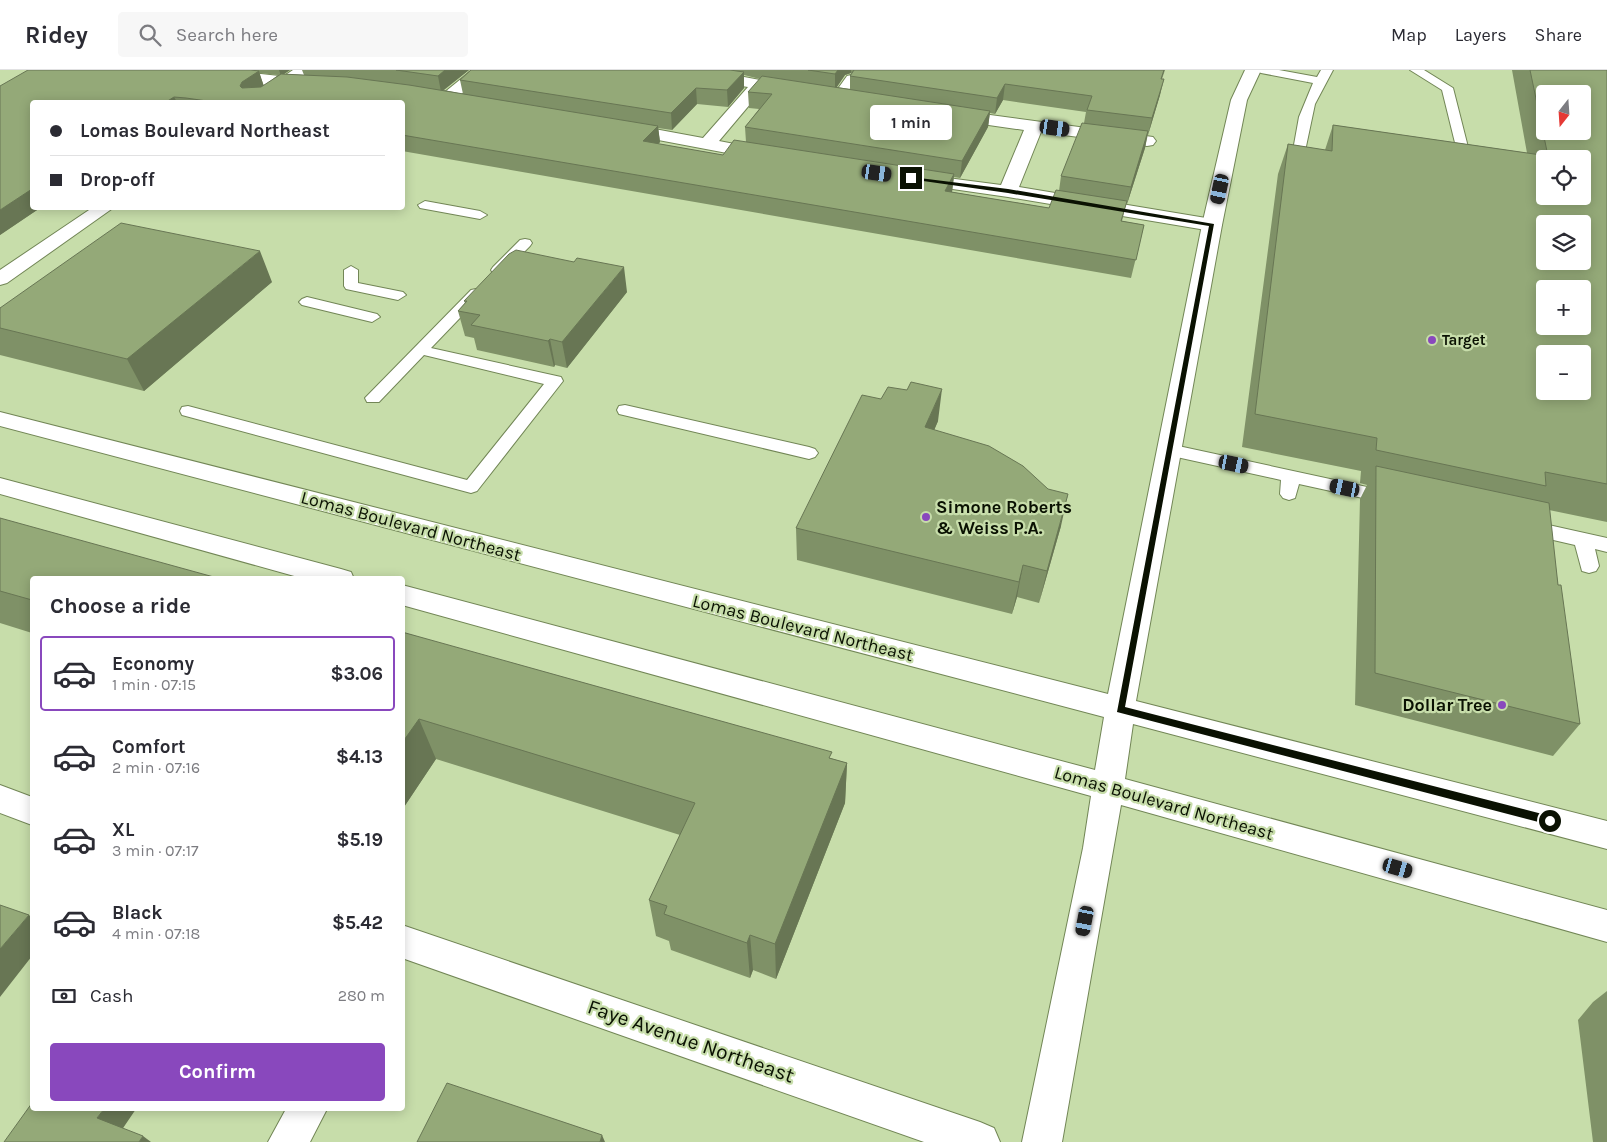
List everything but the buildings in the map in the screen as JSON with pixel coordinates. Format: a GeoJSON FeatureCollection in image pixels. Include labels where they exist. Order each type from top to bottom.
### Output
{"type":"FeatureCollection","features":[{"type":"Feature","properties":{"kind":"street"},"geometry":{"type":"LineString","coordinates":[[190,70],[284,83],[326,85]]}},
{"type":"Feature","properties":{"kind":"street"},"geometry":{"type":"LineString","coordinates":[[259,100],[303,70]]}},
{"type":"Feature","properties":{"kind":"street"},"geometry":{"type":"LineString","coordinates":[[468,102],[438,98],[482,70]]}},
{"type":"Feature","properties":{"kind":"street"},"geometry":{"type":"LineString","coordinates":[[673,70],[744,80],[758,85],[831,96]]}},
{"type":"Feature","properties":{"kind":"street"},"geometry":{"type":"LineString","coordinates":[[1042,1142],[1096,866],[1120,709],[1212,224],[1239,100],[1247,79],[1253,70]]}},
{"type":"Feature","properties":{"kind":"street"},"geometry":{"type":"LineString","coordinates":[[708,143],[758,85]]}},
{"type":"Feature","properties":{"kind":"street"},"geometry":{"type":"LineString","coordinates":[[938,112],[1034,127],[1148,140]]}},
{"type":"Feature","properties":{"kind":"street"},"geometry":{"type":"LineString","coordinates":[[606,126],[708,143],[721,148],[782,158]]}},
{"type":"Feature","properties":{"kind":"street"},"geometry":{"type":"LineString","coordinates":[[1008,191],[1034,127]]}},
{"type":"Feature","properties":{"kind":"street"},"geometry":{"type":"LineString","coordinates":[[903,177],[1008,191],[1212,224]]}},
{"type":"Feature","properties":{"kind":"street"},"geometry":{"type":"LineString","coordinates":[[0,278],[101,210]]}},
{"type":"Feature","properties":{"kind":"street","name":"Lomas Boulevard Northeast"},"geometry":{"type":"LineString","coordinates":[[0,419],[1607,835]]}},
{"type":"Feature","properties":{"kind":"street"},"geometry":{"type":"LineString","coordinates":[[0,486],[330,576]]}},
{"type":"Feature","properties":{"kind":"street","name":"Lomas Boulevard Northeast"},"geometry":{"type":"LineString","coordinates":[[405,596],[1108,787],[1607,926]]}},
{"type":"Feature","properties":{"kind":"street"},"geometry":{"type":"LineString","coordinates":[[0,799],[30,810]]}},
{"type":"Feature","properties":{"kind":"street","name":"Faye Avenue Northeast"},"geometry":{"type":"LineString","coordinates":[[405,944],[980,1142]]}},
{"type":"Feature","properties":{"kind":"street"},"geometry":{"type":"LineString","coordinates":[[288,1142],[307,1111]]}},
{"type":"Feature","properties":{"kind":"lane"},"geometry":{"type":"LineString","coordinates":[[1261,70],[1319,81]]}},
{"type":"Feature","properties":{"kind":"lane"},"geometry":{"type":"LineString","coordinates":[[1296,167],[1303,122],[1319,81],[1327,70]]}},
{"type":"Feature","properties":{"kind":"lane"},"geometry":{"type":"LineString","coordinates":[[1416,70],[1447,88],[1465,159]]}},
{"type":"Feature","properties":{"kind":"lane"},"geometry":{"type":"LineString","coordinates":[[831,96],[851,78]]}},
{"type":"Feature","properties":{"kind":"lane"},"geometry":{"type":"LineString","coordinates":[[425,205],[480,216]]}},
{"type":"Feature","properties":{"kind":"lane"},"geometry":{"type":"LineString","coordinates":[[373,398],[525,243]]}},
{"type":"Feature","properties":{"kind":"lane"},"geometry":{"type":"LineString","coordinates":[[351,270],[351,286],[398,295]]}},
{"type":"Feature","properties":{"kind":"lane"},"geometry":{"type":"LineString","coordinates":[[307,302],[372,317]]}},
{"type":"Feature","properties":{"kind":"lane"},"geometry":{"type":"LineString","coordinates":[[188,411],[471,487],[555,381],[420,350]]}},
{"type":"Feature","properties":{"kind":"lane"},"geometry":{"type":"LineString","coordinates":[[626,410],[809,453]]}},
{"type":"Feature","properties":{"kind":"lane"},"geometry":{"type":"LineString","coordinates":[[1169,450],[1290,485],[1404,501]]}},
{"type":"Feature","properties":{"kind":"lane"},"geometry":{"type":"LineString","coordinates":[[1508,524],[1607,545]]}},
{"type":"Feature","properties":{"kind":"lane"},"geometry":{"type":"LineString","coordinates":[[1584,540],[1589,566]]}},
{"type":"Feature","properties":{"kind":"place","name":"Target"},"geometry":{"type":"Point","coordinates":[1432,340]}},
{"type":"Feature","properties":{"kind":"place","name":"Simone Roberts & Weiss P.A."},"geometry":{"type":"Point","coordinates":[926,517]}},
{"type":"Feature","properties":{"kind":"place","name":"Dollar Tree"},"geometry":{"type":"Point","coordinates":[1502,705]}},
{"type":"Feature","properties":{"kind":"route"},"geometry":{"type":"LineString","coordinates":[[911,178],[983,190],[1008,191],[1212,224],[1120,709],[1550,821]]}}]}
